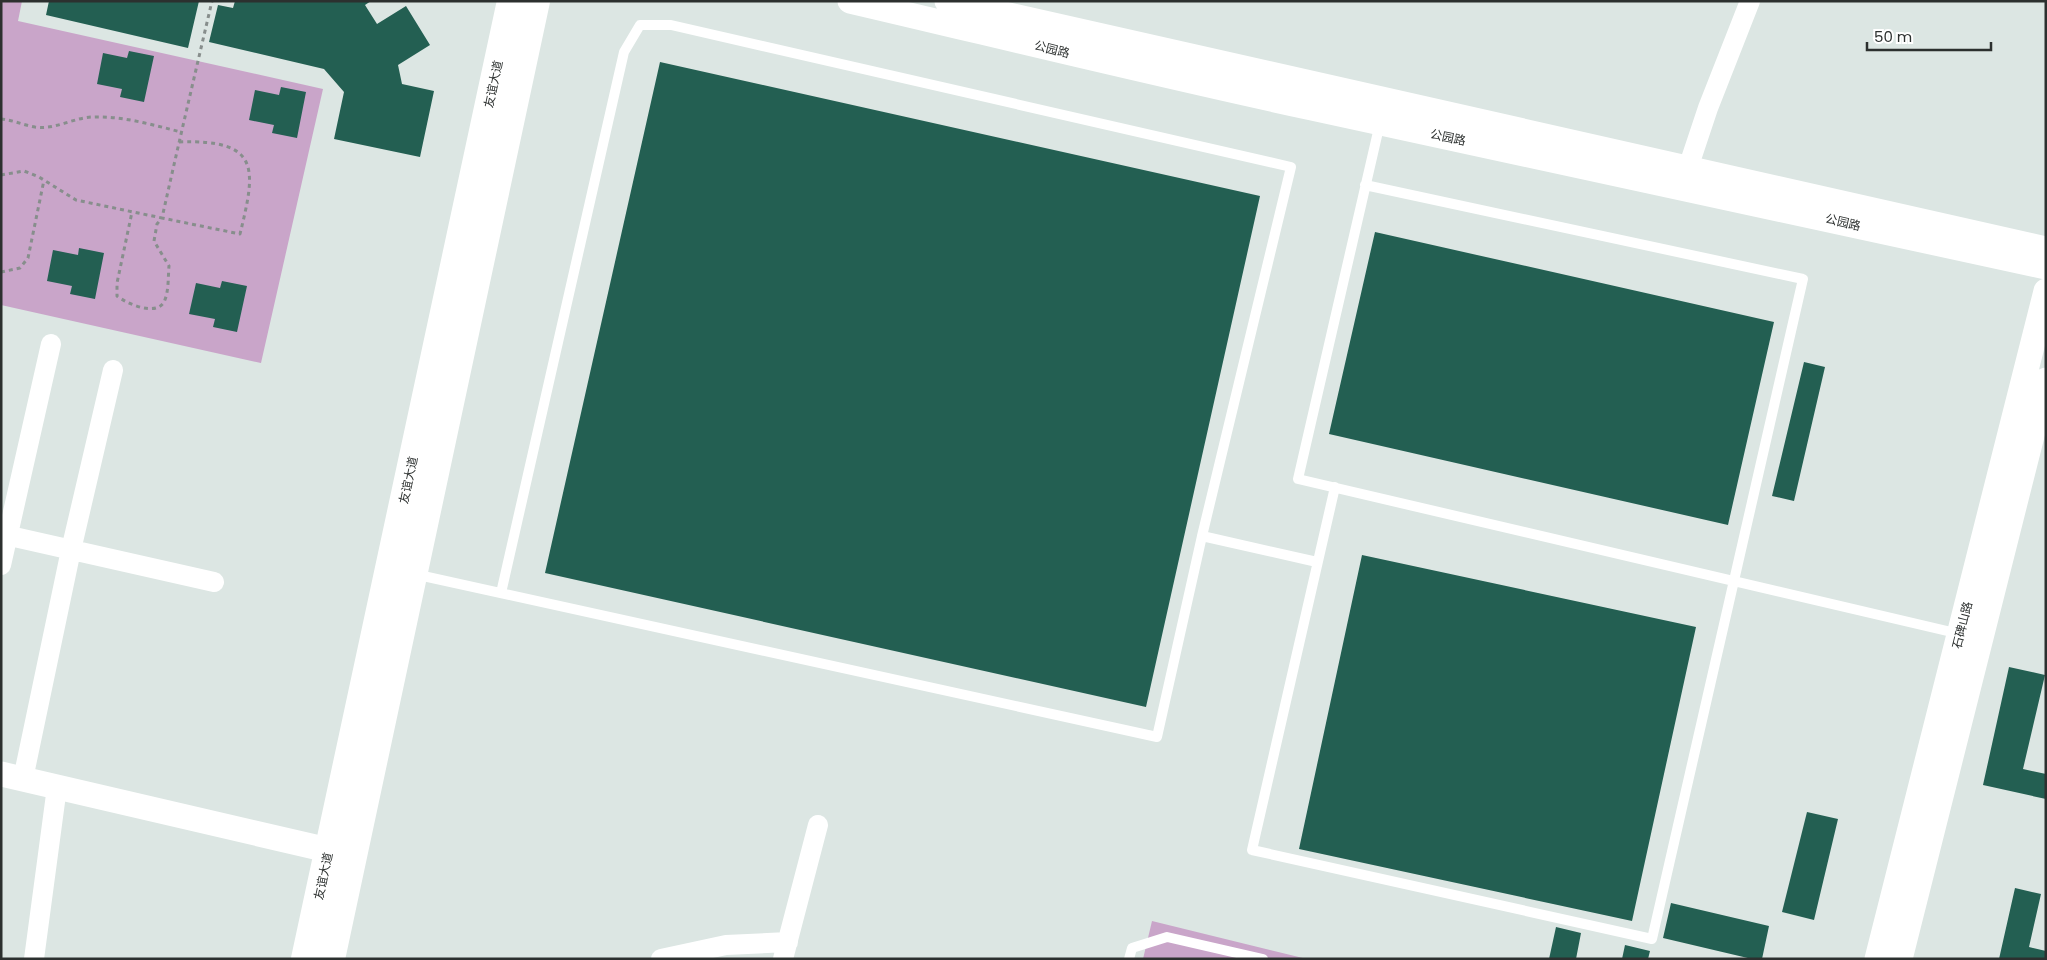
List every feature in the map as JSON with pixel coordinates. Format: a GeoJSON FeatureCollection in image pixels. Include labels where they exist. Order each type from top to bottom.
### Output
{"type":"FeatureCollection","features":[{"type":"Feature","properties":{"kind":"main road","name":"友谊大道"},"geometry":{"type":"LineString","coordinates":[[305,959],[511,1]]}},
{"type":"Feature","properties":{"kind":"main road","name":"友谊大道"},"geometry":{"type":"LineString","coordinates":[[331,959],[536,1]]}},
{"type":"Feature","properties":{"kind":"street","name":"公园路"},"geometry":{"type":"LineString","coordinates":[[850,1],[1098,61],[1781,208],[2046,268]]}},
{"type":"Feature","properties":{"kind":"street"},"geometry":{"type":"LineString","coordinates":[[947,1],[2046,249]]}},
{"type":"Feature","properties":{"kind":"street"},"geometry":{"type":"LineString","coordinates":[[1688,168],[1708,108],[1750,1]]}},
{"type":"Feature","properties":{"kind":"street","name":"石碑山路"},"geometry":{"type":"LineString","coordinates":[[1877,959],[1970,636],[2046,291]]}},
{"type":"Feature","properties":{"kind":"street"},"geometry":{"type":"LineString","coordinates":[[1,565],[5,535],[52,344]]}},
{"type":"Feature","properties":{"kind":"street"},"geometry":{"type":"LineString","coordinates":[[113,370],[71,550],[12,776],[328,850]]}},
{"type":"Feature","properties":{"kind":"street"},"geometry":{"type":"LineString","coordinates":[[1900,959],[1970,636],[2046,380]]}},
{"type":"Feature","properties":{"kind":"street"},"geometry":{"type":"LineString","coordinates":[[5,535],[214,582]]}},
{"type":"Feature","properties":{"kind":"street"},"geometry":{"type":"LineString","coordinates":[[34,959],[57,787]]}},
{"type":"Feature","properties":{"kind":"street"},"geometry":{"type":"LineString","coordinates":[[661,959],[726,945],[785,950],[818,825]]}},
{"type":"Feature","properties":{"kind":"lane"},"geometry":{"type":"LineString","coordinates":[[413,574],[1157,737],[1202,536],[1291,167],[671,25],[640,25],[624,52],[501,593]]}},
{"type":"Feature","properties":{"kind":"lane"},"geometry":{"type":"LineString","coordinates":[[1380,122],[1298,479],[1970,636]]}},
{"type":"Feature","properties":{"kind":"lane"},"geometry":{"type":"LineString","coordinates":[[1335,487],[1252,850],[1652,939],[1736,581],[1803,279],[1365,185]]}},
{"type":"Feature","properties":{"kind":"lane"},"geometry":{"type":"LineString","coordinates":[[1202,536],[1317,562]]}},
{"type":"Feature","properties":{"kind":"lane"},"geometry":{"type":"LineString","coordinates":[[1129,959],[1132,948],[1167,937],[1263,959]]}},
{"type":"Feature","properties":{"kind":"path"},"geometry":{"type":"LineString","coordinates":[[132,212],[116,283],[117,296],[126,304],[147,308],[158,307],[164,302],[170,266],[154,241],[157,224],[162,218],[212,1]]}},
{"type":"Feature","properties":{"kind":"path"},"geometry":{"type":"LineString","coordinates":[[1,119],[35,127],[57,126],[76,118],[96,116],[182,132]]}},
{"type":"Feature","properties":{"kind":"path"},"geometry":{"type":"LineString","coordinates":[[1,175],[24,171],[44,180],[76,200],[240,234],[252,179],[247,160],[236,151],[218,145],[179,142]]}},
{"type":"Feature","properties":{"kind":"path"},"geometry":{"type":"LineString","coordinates":[[1,272],[20,268],[28,258],[44,180]]}},
{"type":"Feature","properties":{"kind":"shaded area"},"geometry":{"type":"Polygon","coordinates":[[[1,1],[22,1],[18,21],[323,89],[261,363],[1,305],[1,1]]]}},
{"type":"Feature","properties":{"kind":"shaded area"},"geometry":{"type":"Polygon","coordinates":[[[1152,921],[1307,959],[1143,959],[1152,921]]]}},
{"type":"Feature","properties":{"kind":"building"},"geometry":{"type":"Polygon","coordinates":[[[49,1],[199,1],[188,48],[46,15],[49,1]]]}},
{"type":"Feature","properties":{"kind":"building"},"geometry":{"type":"Polygon","coordinates":[[[235,1],[371,1],[365,5],[377,24],[406,6],[430,45],[398,65],[402,84],[434,91],[420,157],[334,139],[344,92],[324,69],[209,42],[218,5],[233,8],[235,1]]]}},
{"type":"Feature","properties":{"kind":"building"},"geometry":{"type":"Polygon","coordinates":[[[129,51],[154,56],[144,102],[120,97],[122,89],[97,84],[103,53],[127,58],[129,51]]]}},
{"type":"Feature","properties":{"kind":"building"},"geometry":{"type":"Polygon","coordinates":[[[660,62],[1260,196],[1146,707],[545,573],[660,62]]]}},
{"type":"Feature","properties":{"kind":"building"},"geometry":{"type":"Polygon","coordinates":[[[281,87],[306,92],[297,138],[272,133],[274,125],[249,120],[255,90],[279,95],[281,87]]]}},
{"type":"Feature","properties":{"kind":"building"},"geometry":{"type":"Polygon","coordinates":[[[1375,232],[1774,322],[1728,525],[1329,434],[1375,232]]]}},
{"type":"Feature","properties":{"kind":"building"},"geometry":{"type":"Polygon","coordinates":[[[79,248],[104,253],[95,299],[70,294],[72,286],[47,281],[53,250],[78,255],[79,248]]]}},
{"type":"Feature","properties":{"kind":"building"},"geometry":{"type":"Polygon","coordinates":[[[222,281],[247,286],[237,332],[213,327],[215,319],[189,314],[196,283],[220,288],[222,281]]]}},
{"type":"Feature","properties":{"kind":"building"},"geometry":{"type":"Polygon","coordinates":[[[1804,362],[1825,367],[1794,501],[1772,496],[1804,362]]]}},
{"type":"Feature","properties":{"kind":"building"},"geometry":{"type":"Polygon","coordinates":[[[1362,555],[1696,627],[1632,921],[1299,849],[1362,555]]]}},
{"type":"Feature","properties":{"kind":"building"},"geometry":{"type":"Polygon","coordinates":[[[2009,667],[2045,675],[2023,769],[2046,774],[2046,799],[1983,785],[2009,667]]]}},
{"type":"Feature","properties":{"kind":"building"},"geometry":{"type":"Polygon","coordinates":[[[1807,812],[1838,819],[1814,920],[1782,912],[1807,812]]]}},
{"type":"Feature","properties":{"kind":"building"},"geometry":{"type":"Polygon","coordinates":[[[2015,888],[2041,894],[2029,947],[2046,951],[2046,959],[1999,959],[2015,888]]]}},
{"type":"Feature","properties":{"kind":"building"},"geometry":{"type":"Polygon","coordinates":[[[1671,903],[1769,926],[1762,959],[1752,959],[1663,938],[1671,903]]]}},
{"type":"Feature","properties":{"kind":"building"},"geometry":{"type":"Polygon","coordinates":[[[1556,927],[1581,933],[1576,959],[1549,959],[1556,927]]]}},
{"type":"Feature","properties":{"kind":"building"},"geometry":{"type":"Polygon","coordinates":[[[1625,945],[1650,951],[1648,959],[1622,959],[1625,945]]]}}]}
